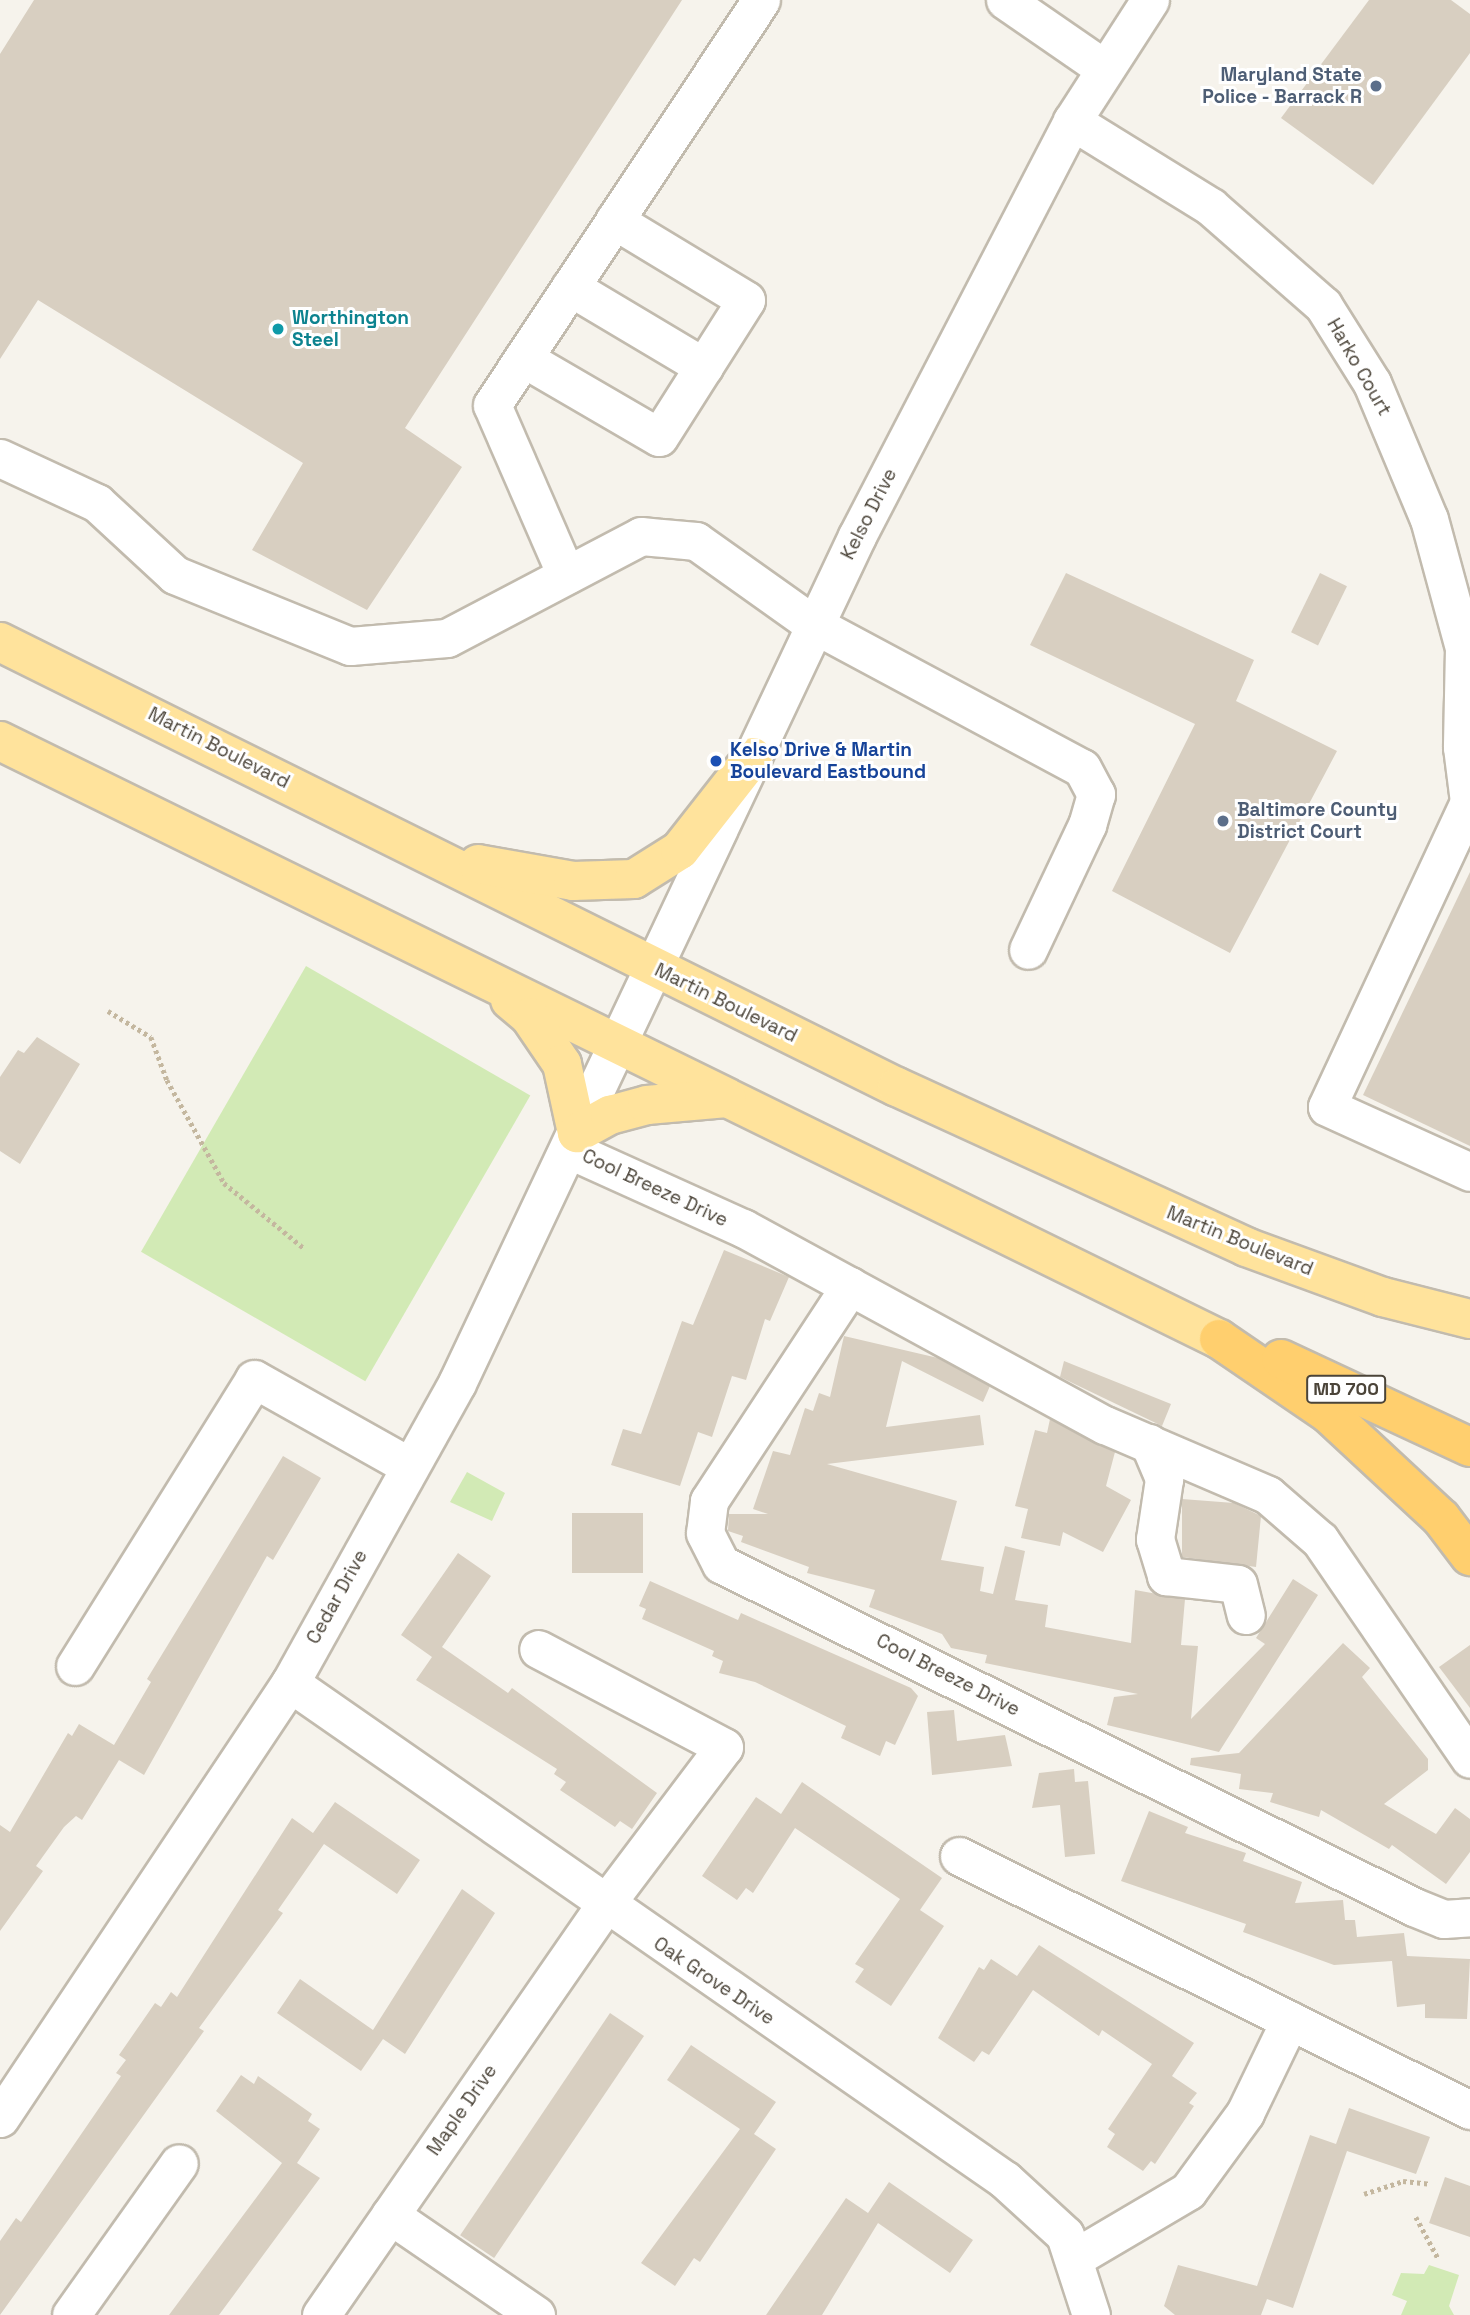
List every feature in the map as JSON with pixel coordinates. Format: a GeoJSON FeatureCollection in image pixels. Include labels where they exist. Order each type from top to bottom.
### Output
{"type":"FeatureCollection","features":[{"type":"Feature","properties":{"kind":"highway","name":"MD 700"},"geometry":{"type":"LineString","coordinates":[[1219,1339],[1280,1359],[1470,1447]]}},
{"type":"Feature","properties":{"kind":"highway"},"geometry":{"type":"LineString","coordinates":[[1219,1339],[1328,1414],[1441,1518],[1470,1556]]}},
{"type":"Feature","properties":{"kind":"main road","name":"Martin Boulevard"},"geometry":{"type":"LineString","coordinates":[[0,642],[436,856],[656,968],[1246,1247],[1383,1297],[1470,1319]]}},
{"type":"Feature","properties":{"kind":"main road","name":"MD 700"},"geometry":{"type":"LineString","coordinates":[[0,741],[1219,1339]]}},
{"type":"Feature","properties":{"kind":"main road"},"geometry":{"type":"LineString","coordinates":[[436,856],[573,881],[634,879],[680,850],[753,757]]}},
{"type":"Feature","properties":{"kind":"main road"},"geometry":{"type":"LineString","coordinates":[[486,979],[530,1017],[562,1064],[574,1141],[610,1115],[648,1105],[727,1098]]}},
{"type":"Feature","properties":{"kind":"street"},"geometry":{"type":"LineString","coordinates":[[566,575],[492,405],[761,0]]}},
{"type":"Feature","properties":{"kind":"street"},"geometry":{"type":"LineString","coordinates":[[1005,0],[1105,69]]}},
{"type":"Feature","properties":{"kind":"street","name":"Kelso Drive"},"geometry":{"type":"LineString","coordinates":[[621,1045],[813,624],[1072,121],[1150,0]]}},
{"type":"Feature","properties":{"kind":"street","name":"Harko Court"},"geometry":{"type":"LineString","coordinates":[[1072,121],[1211,207],[1323,305],[1390,419],[1429,519],[1467,647],[1462,747],[1470,802]]}},
{"type":"Feature","properties":{"kind":"street"},"geometry":{"type":"LineString","coordinates":[[523,358],[659,437],[746,300],[614,220]]}},
{"type":"Feature","properties":{"kind":"street"},"geometry":{"type":"LineString","coordinates":[[570,287],[704,367]]}},
{"type":"Feature","properties":{"kind":"street"},"geometry":{"type":"LineString","coordinates":[[0,458],[97,503],[175,575],[350,646],[447,638],[641,536],[696,541],[813,624],[1082,768],[1096,794],[1087,825],[1028,950]]}},
{"type":"Feature","properties":{"kind":"street"},"geometry":{"type":"LineString","coordinates":[[1470,802],[1327,1107],[1470,1172]]}},
{"type":"Feature","properties":{"kind":"street","name":"Cedar Drive"},"geometry":{"type":"LineString","coordinates":[[0,2118],[290,1683],[457,1383],[621,1045]]}},
{"type":"Feature","properties":{"kind":"street","name":"Cool Breeze Drive"},"geometry":{"type":"LineString","coordinates":[[574,1141],[850,1286],[1004,1375],[1149,1443],[1228,1475],[1297,1516],[1336,1563],[1470,1759]]}},
{"type":"Feature","properties":{"kind":"street","name":"Cool Breeze Drive"},"geometry":{"type":"LineString","coordinates":[[850,1286],[709,1501],[705,1533],[721,1564],[1414,1907],[1444,1919],[1470,1917]]}},
{"type":"Feature","properties":{"kind":"street"},"geometry":{"type":"LineString","coordinates":[[75,1666],[254,1378],[410,1466]]}},
{"type":"Feature","properties":{"kind":"street"},"geometry":{"type":"LineString","coordinates":[[1149,1443],[1164,1479],[1155,1539],[1166,1576],[1238,1584],[1246,1615]]}},
{"type":"Feature","properties":{"kind":"street","name":"Maple Drive"},"geometry":{"type":"LineString","coordinates":[[321,2315],[604,1906],[724,1747],[538,1649]]}},
{"type":"Feature","properties":{"kind":"street","name":"Oak Grove Drive"},"geometry":{"type":"LineString","coordinates":[[290,1683],[604,1906],[1005,2180],[1045,2212],[1076,2258],[1091,2315]]}},
{"type":"Feature","properties":{"kind":"street"},"geometry":{"type":"LineString","coordinates":[[959,1856],[1470,2110]]}},
{"type":"Feature","properties":{"kind":"street"},"geometry":{"type":"LineString","coordinates":[[1076,2258],[1188,2191],[1245,2113],[1290,2020]]}},
{"type":"Feature","properties":{"kind":"street"},"geometry":{"type":"LineString","coordinates":[[71,2315],[179,2163]]}},
{"type":"Feature","properties":{"kind":"street"},"geometry":{"type":"LineString","coordinates":[[390,2215],[536,2315]]}},
{"type":"Feature","properties":{"kind":"path"},"geometry":{"type":"LineString","coordinates":[[108,1010],[151,1037],[167,1080],[224,1183],[305,1249]]}},
{"type":"Feature","properties":{"kind":"path"},"geometry":{"type":"LineString","coordinates":[[1364,2194],[1403,2181],[1430,2183]]}},
{"type":"Feature","properties":{"kind":"path"},"geometry":{"type":"LineString","coordinates":[[1416,2217],[1438,2258]]}},
{"type":"Feature","properties":{"kind":"green space"},"geometry":{"type":"Polygon","coordinates":[[[306,966],[530,1096],[365,1381],[141,1252],[306,966]]]}},
{"type":"Feature","properties":{"kind":"green space"},"geometry":{"type":"Polygon","coordinates":[[[467,1472],[505,1493],[492,1521],[450,1502],[467,1472]]]}},
{"type":"Feature","properties":{"kind":"green space"},"geometry":{"type":"Polygon","coordinates":[[[1429,2265],[1459,2275],[1449,2306],[1454,2315],[1401,2315],[1407,2301],[1392,2295],[1401,2273],[1424,2274],[1429,2265]]]}},
{"type":"Feature","properties":{"kind":"building","name":"Worthington Steel"},"geometry":{"type":"Polygon","coordinates":[[[34,0],[682,0],[405,428],[462,467],[367,610],[252,550],[303,463],[38,300],[0,359],[0,54],[34,0]]]}},
{"type":"Feature","properties":{"kind":"building","name":"Maryland State Police - Barrack R"},"geometry":{"type":"Polygon","coordinates":[[[1369,0],[1451,0],[1470,14],[1470,53],[1373,185],[1281,118],[1369,0]]]}},
{"type":"Feature","properties":{"kind":"building","name":"Baltimore County District Court"},"geometry":{"type":"Polygon","coordinates":[[[1066,573],[1254,660],[1236,701],[1337,751],[1230,953],[1112,891],[1195,724],[1030,645],[1066,573]]]}},
{"type":"Feature","properties":{"kind":"building"},"geometry":{"type":"Polygon","coordinates":[[[1320,573],[1347,586],[1318,645],[1291,632],[1320,573]]]}},
{"type":"Feature","properties":{"kind":"building"},"geometry":{"type":"Polygon","coordinates":[[[1470,872],[1470,1146],[1363,1095],[1470,872]]]}},
{"type":"Feature","properties":{"kind":"building"},"geometry":{"type":"Polygon","coordinates":[[[37,1037],[80,1064],[20,1164],[0,1151],[0,1077],[18,1050],[24,1053],[37,1037]]]}},
{"type":"Feature","properties":{"kind":"building"},"geometry":{"type":"Polygon","coordinates":[[[724,1250],[789,1277],[770,1321],[765,1319],[746,1380],[732,1376],[712,1437],[698,1432],[680,1486],[611,1465],[623,1429],[641,1434],[682,1321],[693,1325],[724,1250]]]}},
{"type":"Feature","properties":{"kind":"building"},"geometry":{"type":"Polygon","coordinates":[[[844,1336],[938,1358],[990,1386],[983,1402],[902,1361],[886,1427],[980,1415],[984,1445],[827,1464],[957,1501],[941,1560],[984,1567],[980,1591],[993,1594],[1005,1546],[1025,1551],[1015,1600],[1048,1605],[1045,1627],[1131,1643],[1135,1590],[1185,1599],[1181,1645],[1198,1646],[1191,1719],[1265,1644],[1256,1638],[1293,1579],[1318,1595],[1219,1752],[1107,1725],[1114,1697],[1138,1694],[985,1663],[987,1655],[951,1648],[942,1634],[869,1607],[875,1590],[807,1573],[809,1567],[741,1542],[743,1536],[728,1531],[729,1514],[768,1514],[753,1509],[773,1451],[790,1455],[805,1408],[813,1411],[819,1393],[830,1397],[844,1336]]]}},
{"type":"Feature","properties":{"kind":"building"},"geometry":{"type":"Polygon","coordinates":[[[1064,1361],[1171,1404],[1162,1426],[1060,1377],[1064,1361]]]}},
{"type":"Feature","properties":{"kind":"building"},"geometry":{"type":"Polygon","coordinates":[[[1050,1419],[1115,1452],[1106,1486],[1131,1500],[1103,1552],[1063,1532],[1060,1546],[1021,1538],[1028,1509],[1015,1506],[1035,1430],[1047,1433],[1050,1419]]]}},
{"type":"Feature","properties":{"kind":"building"},"geometry":{"type":"Polygon","coordinates":[[[283,1456],[321,1478],[273,1560],[267,1556],[144,1775],[119,1760],[82,1820],[76,1816],[64,1827],[36,1866],[43,1871],[0,1931],[0,1825],[10,1832],[68,1733],[72,1736],[79,1724],[114,1745],[151,1682],[147,1679],[283,1456]]]}},
{"type":"Feature","properties":{"kind":"building"},"geometry":{"type":"Polygon","coordinates":[[[1182,1499],[1234,1503],[1261,1516],[1256,1567],[1182,1557],[1182,1499]]]}},
{"type":"Feature","properties":{"kind":"building"},"geometry":{"type":"Polygon","coordinates":[[[572,1513],[643,1513],[643,1573],[572,1573],[572,1513]]]}},
{"type":"Feature","properties":{"kind":"building"},"geometry":{"type":"Polygon","coordinates":[[[458,1553],[491,1576],[442,1647],[508,1693],[512,1688],[657,1793],[632,1829],[620,1821],[615,1827],[560,1790],[566,1782],[554,1774],[557,1769],[416,1680],[432,1657],[401,1635],[458,1553]]]}},
{"type":"Feature","properties":{"kind":"building"},"geometry":{"type":"Polygon","coordinates":[[[650,1581],[738,1620],[741,1613],[911,1688],[918,1696],[895,1745],[886,1741],[880,1756],[841,1738],[846,1726],[755,1682],[719,1673],[723,1661],[712,1656],[714,1651],[642,1619],[646,1609],[639,1606],[650,1581]]]}},
{"type":"Feature","properties":{"kind":"building"},"geometry":{"type":"Polygon","coordinates":[[[1343,1643],[1370,1668],[1362,1677],[1428,1759],[1428,1770],[1384,1804],[1436,1834],[1455,1808],[1470,1819],[1470,1852],[1446,1884],[1392,1845],[1389,1849],[1321,1810],[1319,1817],[1270,1802],[1273,1793],[1239,1789],[1241,1774],[1190,1765],[1191,1758],[1239,1753],[1343,1643]]]}},
{"type":"Feature","properties":{"kind":"building"},"geometry":{"type":"Polygon","coordinates":[[[1470,1645],[1470,1708],[1439,1667],[1470,1645]]]}},
{"type":"Feature","properties":{"kind":"building"},"geometry":{"type":"Polygon","coordinates":[[[954,1710],[957,1741],[1005,1735],[1012,1766],[932,1775],[927,1712],[954,1710]]]}},
{"type":"Feature","properties":{"kind":"building"},"geometry":{"type":"Polygon","coordinates":[[[1074,1769],[1075,1782],[1088,1781],[1095,1854],[1065,1857],[1060,1805],[1032,1808],[1039,1773],[1074,1769]]]}},
{"type":"Feature","properties":{"kind":"building"},"geometry":{"type":"Polygon","coordinates":[[[802,1782],[942,1878],[920,1910],[944,1926],[891,2006],[855,1982],[864,1969],[855,1964],[900,1899],[795,1828],[753,1893],[746,1888],[737,1900],[702,1876],[756,1797],[781,1814],[802,1782]]]}},
{"type":"Feature","properties":{"kind":"building"},"geometry":{"type":"Polygon","coordinates":[[[335,1802],[420,1860],[397,1894],[324,1844],[278,1910],[283,1913],[199,2028],[204,2031],[0,2315],[0,2241],[16,2218],[21,2222],[121,2076],[116,2073],[126,2060],[119,2055],[155,2003],[161,2007],[171,1992],[177,1997],[292,1818],[313,1833],[335,1802]]]}},
{"type":"Feature","properties":{"kind":"building"},"geometry":{"type":"Polygon","coordinates":[[[1149,1811],[1188,1827],[1185,1833],[1246,1853],[1243,1861],[1302,1882],[1295,1903],[1343,1900],[1345,1920],[1355,1920],[1357,1937],[1404,1933],[1407,1956],[1470,1959],[1467,2019],[1425,2018],[1425,2004],[1397,2007],[1392,1961],[1334,1965],[1243,1932],[1246,1924],[1121,1881],[1149,1811]]]}},
{"type":"Feature","properties":{"kind":"building"},"geometry":{"type":"Polygon","coordinates":[[[462,1889],[495,1913],[405,2054],[383,2039],[361,2071],[277,2013],[300,1979],[373,2030],[462,1889]]]}},
{"type":"Feature","properties":{"kind":"building"},"geometry":{"type":"Polygon","coordinates":[[[1039,1945],[1194,2043],[1172,2076],[1197,2093],[1189,2103],[1194,2106],[1155,2164],[1151,2161],[1143,2171],[1107,2147],[1115,2134],[1108,2129],[1152,2064],[1102,2030],[1099,2036],[1033,1990],[989,2055],[982,2051],[974,2062],[938,2038],[979,1967],[984,1970],[991,1959],[1017,1976],[1039,1945]]]}},
{"type":"Feature","properties":{"kind":"building"},"geometry":{"type":"Polygon","coordinates":[[[610,2013],[644,2036],[494,2258],[460,2235],[610,2013]]]}},
{"type":"Feature","properties":{"kind":"building"},"geometry":{"type":"Polygon","coordinates":[[[691,2045],[776,2102],[754,2134],[776,2149],[700,2262],[694,2258],[675,2286],[641,2263],[740,2129],[667,2080],[691,2045]]]}},
{"type":"Feature","properties":{"kind":"building"},"geometry":{"type":"Polygon","coordinates":[[[241,2075],[254,2084],[258,2076],[312,2114],[308,2121],[320,2129],[297,2163],[320,2178],[219,2315],[169,2315],[282,2163],[216,2111],[241,2075]]]}},
{"type":"Feature","properties":{"kind":"building"},"geometry":{"type":"Polygon","coordinates":[[[1349,2108],[1430,2137],[1416,2174],[1347,2151],[1293,2308],[1267,2299],[1261,2315],[1175,2315],[1164,2306],[1178,2265],[1257,2286],[1310,2135],[1336,2144],[1349,2108]]]}},
{"type":"Feature","properties":{"kind":"building"},"geometry":{"type":"Polygon","coordinates":[[[1445,2177],[1470,2186],[1470,2237],[1429,2223],[1445,2177]]]}},
{"type":"Feature","properties":{"kind":"building"},"geometry":{"type":"Polygon","coordinates":[[[889,2182],[973,2240],[950,2273],[878,2223],[822,2315],[766,2315],[846,2198],[868,2213],[889,2182]]]}},
{"type":"Feature","properties":{"kind":"place","name":"Maryland State Police - Barrack R"},"geometry":{"type":"Point","coordinates":[1376,86]}},
{"type":"Feature","properties":{"kind":"place","name":"Worthington Steel"},"geometry":{"type":"Point","coordinates":[278,329]}},
{"type":"Feature","properties":{"kind":"place","name":"Kelso Drive & Martin Boulevard Eastbound"},"geometry":{"type":"Point","coordinates":[716,761]}},
{"type":"Feature","properties":{"kind":"place","name":"Baltimore County District Court"},"geometry":{"type":"Point","coordinates":[1223,821]}}]}
